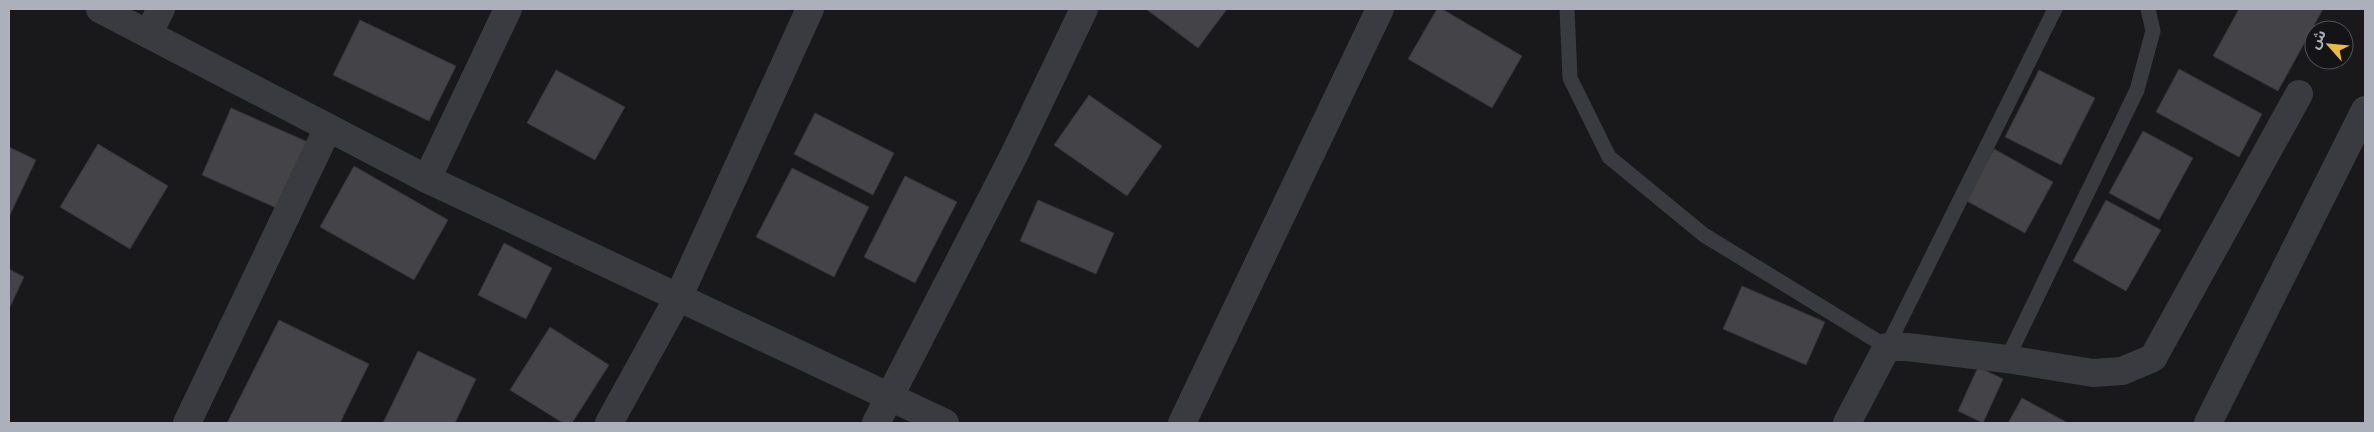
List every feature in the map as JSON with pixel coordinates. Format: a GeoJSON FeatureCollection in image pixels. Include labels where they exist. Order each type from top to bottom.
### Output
{"type":"FeatureCollection","features":[{"type":"Feature","properties":{"kind":"street"},"geometry":{"type":"LineString","coordinates":[[100,9],[427,179],[946,423]]}},
{"type":"Feature","properties":{"kind":"street"},"geometry":{"type":"LineString","coordinates":[[148,34],[161,9]]}},
{"type":"Feature","properties":{"kind":"street"},"geometry":{"type":"LineString","coordinates":[[427,179],[508,9]]}},
{"type":"Feature","properties":{"kind":"street"},"geometry":{"type":"LineString","coordinates":[[609,423],[679,296],[810,9]]}},
{"type":"Feature","properties":{"kind":"street"},"geometry":{"type":"LineString","coordinates":[[876,423],[1013,157],[1084,9]]}},
{"type":"Feature","properties":{"kind":"street"},"geometry":{"type":"LineString","coordinates":[[1182,423],[1380,9]]}},
{"type":"Feature","properties":{"kind":"street"},"geometry":{"type":"LineString","coordinates":[[1847,423],[1887,347],[1907,347],[2007,359],[2093,373],[2122,371],[2152,358],[2299,94]]}},
{"type":"Feature","properties":{"kind":"street"},"geometry":{"type":"LineString","coordinates":[[2208,423],[2365,110]]}},
{"type":"Feature","properties":{"kind":"street"},"geometry":{"type":"LineString","coordinates":[[186,423],[328,128]]}},
{"type":"Feature","properties":{"kind":"lane"},"geometry":{"type":"LineString","coordinates":[[1567,9],[1570,78],[1609,157],[1704,235],[1887,347],[2055,9]]}},
{"type":"Feature","properties":{"kind":"lane"},"geometry":{"type":"LineString","coordinates":[[2007,359],[2137,90],[2153,31],[2148,9]]}},
{"type":"Feature","properties":{"kind":"building"},"geometry":{"type":"Polygon","coordinates":[[[1146,9],[1227,9],[1198,48],[1146,9]]]}},
{"type":"Feature","properties":{"kind":"building"},"geometry":{"type":"Polygon","coordinates":[[[1437,9],[1442,9],[1522,56],[1492,108],[1408,59],[1437,9]]]}},
{"type":"Feature","properties":{"kind":"building"},"geometry":{"type":"Polygon","coordinates":[[[2239,9],[2323,9],[2317,20],[2304,20],[2304,44],[2278,91],[2213,56],[2239,9]]]}},
{"type":"Feature","properties":{"kind":"building"},"geometry":{"type":"Polygon","coordinates":[[[360,20],[456,66],[429,121],[333,75],[360,20]]]}},
{"type":"Feature","properties":{"kind":"building"},"geometry":{"type":"Polygon","coordinates":[[[2179,69],[2262,114],[2239,157],[2156,112],[2179,69]]]}},
{"type":"Feature","properties":{"kind":"building"},"geometry":{"type":"Polygon","coordinates":[[[556,70],[625,107],[595,160],[527,123],[556,70]]]}},
{"type":"Feature","properties":{"kind":"building"},"geometry":{"type":"Polygon","coordinates":[[[2039,70],[2095,98],[2061,165],[2005,137],[2039,70]]]}},
{"type":"Feature","properties":{"kind":"building"},"geometry":{"type":"Polygon","coordinates":[[[1089,95],[1162,146],[1127,196],[1054,145],[1089,95]]]}},
{"type":"Feature","properties":{"kind":"building"},"geometry":{"type":"Polygon","coordinates":[[[231,108],[310,143],[281,210],[202,175],[231,108]]]}},
{"type":"Feature","properties":{"kind":"building"},"geometry":{"type":"Polygon","coordinates":[[[815,113],[894,153],[873,195],[794,154],[815,113]]]}},
{"type":"Feature","properties":{"kind":"building"},"geometry":{"type":"Polygon","coordinates":[[[2143,131],[2193,158],[2159,220],[2109,193],[2143,131]]]}},
{"type":"Feature","properties":{"kind":"building"},"geometry":{"type":"Polygon","coordinates":[[[98,144],[168,186],[130,249],[60,207],[98,144]]]}},
{"type":"Feature","properties":{"kind":"building"},"geometry":{"type":"Polygon","coordinates":[[[9,147],[36,160],[9,217],[9,147]]]}},
{"type":"Feature","properties":{"kind":"building"},"geometry":{"type":"Polygon","coordinates":[[[1994,149],[2053,182],[2025,233],[1965,200],[1994,149]]]}},
{"type":"Feature","properties":{"kind":"building"},"geometry":{"type":"Polygon","coordinates":[[[354,166],[448,220],[414,280],[320,227],[354,166]]]}},
{"type":"Feature","properties":{"kind":"building"},"geometry":{"type":"Polygon","coordinates":[[[792,168],[869,207],[834,277],[756,237],[792,168]]]}},
{"type":"Feature","properties":{"kind":"building"},"geometry":{"type":"Polygon","coordinates":[[[905,176],[957,202],[915,283],[864,257],[905,176]]]}},
{"type":"Feature","properties":{"kind":"building"},"geometry":{"type":"Polygon","coordinates":[[[1038,200],[1114,233],[1096,274],[1020,241],[1038,200]]]}},
{"type":"Feature","properties":{"kind":"building"},"geometry":{"type":"Polygon","coordinates":[[[2106,200],[2161,230],[2126,291],[2073,261],[2106,200]]]}},
{"type":"Feature","properties":{"kind":"building"},"geometry":{"type":"Polygon","coordinates":[[[504,243],[552,268],[526,319],[478,295],[504,243]]]}},
{"type":"Feature","properties":{"kind":"building"},"geometry":{"type":"Polygon","coordinates":[[[9,269],[24,277],[9,309],[9,269]]]}},
{"type":"Feature","properties":{"kind":"building"},"geometry":{"type":"Polygon","coordinates":[[[1742,286],[1825,322],[1806,365],[1723,329],[1742,286]]]}},
{"type":"Feature","properties":{"kind":"building"},"geometry":{"type":"Polygon","coordinates":[[[279,320],[369,364],[340,423],[227,423],[279,320]]]}},
{"type":"Feature","properties":{"kind":"building"},"geometry":{"type":"Polygon","coordinates":[[[550,327],[609,365],[572,423],[563,423],[510,390],[550,327]]]}},
{"type":"Feature","properties":{"kind":"building"},"geometry":{"type":"Polygon","coordinates":[[[418,351],[476,379],[455,423],[383,423],[418,351]]]}},
{"type":"Feature","properties":{"kind":"building"},"geometry":{"type":"Polygon","coordinates":[[[1978,367],[2003,379],[1983,423],[1958,411],[1978,367]]]}},
{"type":"Feature","properties":{"kind":"building"},"geometry":{"type":"Polygon","coordinates":[[[2022,398],[2068,423],[2008,423],[2022,398]]]}}]}
